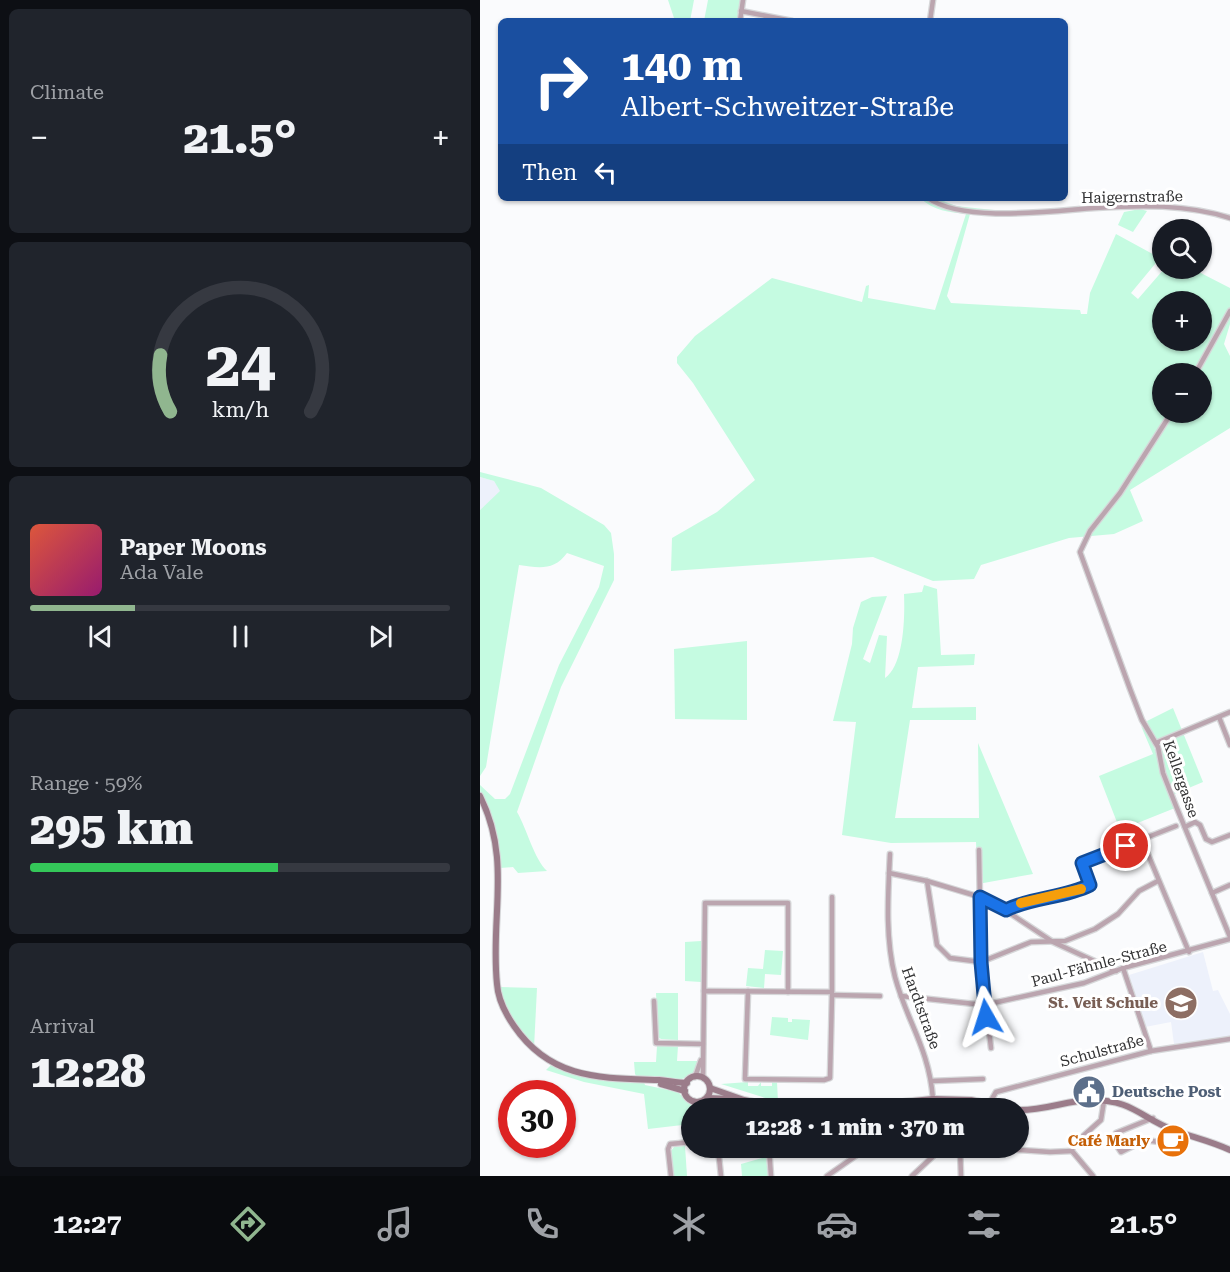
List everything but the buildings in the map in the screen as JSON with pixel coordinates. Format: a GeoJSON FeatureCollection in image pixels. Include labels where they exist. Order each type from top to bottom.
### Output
{"type":"FeatureCollection","features":[{"type":"Feature","properties":{"kind":"main road"},"geometry":{"type":"LineString","coordinates":[[480,796],[491,818],[498,853],[497,985],[504,1010],[532,1048],[553,1063],[577,1074],[602,1079],[687,1083]]}},
{"type":"Feature","properties":{"kind":"main road"},"geometry":{"type":"LineString","coordinates":[[685,1091],[687,1083],[695,1077],[703,1078],[710,1088],[738,1098]]}},
{"type":"Feature","properties":{"kind":"main road"},"geometry":{"type":"LineString","coordinates":[[637,1080],[685,1091],[691,1098]]}},
{"type":"Feature","properties":{"kind":"main road"},"geometry":{"type":"LineString","coordinates":[[705,1098],[710,1088]]}},
{"type":"Feature","properties":{"kind":"main road"},"geometry":{"type":"LineString","coordinates":[[1029,1109],[1053,1108],[1089,1100],[1130,1106],[1172,1129],[1230,1150]]}},
{"type":"Feature","properties":{"kind":"street"},"geometry":{"type":"LineString","coordinates":[[740,18],[743,0]]}},
{"type":"Feature","properties":{"kind":"street"},"geometry":{"type":"LineString","coordinates":[[930,18],[933,0]]}},
{"type":"Feature","properties":{"kind":"street"},"geometry":{"type":"LineString","coordinates":[[741,11],[777,18]]}},
{"type":"Feature","properties":{"kind":"street","name":"Haigernstraße"},"geometry":{"type":"LineString","coordinates":[[935,201],[951,208],[1018,214],[1103,207],[1176,207],[1199,209],[1230,218]]}},
{"type":"Feature","properties":{"kind":"street"},"geometry":{"type":"LineString","coordinates":[[1201,363],[1230,311]]}},
{"type":"Feature","properties":{"kind":"street","name":"Kellergasse"},"geometry":{"type":"LineString","coordinates":[[1165,423],[1120,493],[1082,545],[1082,562],[1142,720],[1156,743],[1163,773],[1230,938]]}},
{"type":"Feature","properties":{"kind":"street"},"geometry":{"type":"LineString","coordinates":[[1156,743],[1230,712]]}},
{"type":"Feature","properties":{"kind":"street"},"geometry":{"type":"LineString","coordinates":[[1219,717],[1230,745]]}},
{"type":"Feature","properties":{"kind":"street"},"geometry":{"type":"LineString","coordinates":[[1185,827],[1195,822],[1200,825],[1206,838],[1212,842],[1230,835]]}},
{"type":"Feature","properties":{"kind":"street"},"geometry":{"type":"LineString","coordinates":[[1006,910],[1019,903],[1080,890],[1090,885],[1082,863],[1176,826]]}},
{"type":"Feature","properties":{"kind":"street"},"geometry":{"type":"LineString","coordinates":[[1142,840],[1190,952]]}},
{"type":"Feature","properties":{"kind":"street"},"geometry":{"type":"LineString","coordinates":[[979,850],[981,962],[984,1005],[991,1048]]}},
{"type":"Feature","properties":{"kind":"street","name":"Hardtstraße"},"geometry":{"type":"LineString","coordinates":[[890,854],[888,915],[891,958],[901,996],[924,1048],[932,1081],[933,1098]]}},
{"type":"Feature","properties":{"kind":"street"},"geometry":{"type":"LineString","coordinates":[[889,873],[927,881],[980,897],[1006,910],[1053,942],[1116,971]]}},
{"type":"Feature","properties":{"kind":"street"},"geometry":{"type":"LineString","coordinates":[[927,881],[937,945],[950,958],[981,962],[1031,942],[1065,941],[1095,929],[1118,914],[1139,891],[1158,881]]}},
{"type":"Feature","properties":{"kind":"street"},"geometry":{"type":"LineString","coordinates":[[1212,893],[1230,885]]}},
{"type":"Feature","properties":{"kind":"street"},"geometry":{"type":"LineString","coordinates":[[748,992],[745,1079],[824,1080],[830,1078],[832,897]]}},
{"type":"Feature","properties":{"kind":"street"},"geometry":{"type":"LineString","coordinates":[[703,1078],[705,903],[788,903],[788,992]]}},
{"type":"Feature","properties":{"kind":"street","name":"Paul-Fähnle-Straße"},"geometry":{"type":"LineString","coordinates":[[901,996],[984,1005],[1084,983],[1123,968],[1190,952],[1230,938]]}},
{"type":"Feature","properties":{"kind":"street"},"geometry":{"type":"LineString","coordinates":[[1123,968],[1151,1051]]}},
{"type":"Feature","properties":{"kind":"street"},"geometry":{"type":"LineString","coordinates":[[704,992],[788,992],[880,996]]}},
{"type":"Feature","properties":{"kind":"street"},"geometry":{"type":"LineString","coordinates":[[654,1001],[656,1043],[703,1044]]}},
{"type":"Feature","properties":{"kind":"street","name":"Schulstraße"},"geometry":{"type":"LineString","coordinates":[[992,1098],[996,1092],[1151,1051],[1230,1039]]}},
{"type":"Feature","properties":{"kind":"street"},"geometry":{"type":"LineString","coordinates":[[695,1077],[703,1054]]}},
{"type":"Feature","properties":{"kind":"street"},"geometry":{"type":"LineString","coordinates":[[932,1081],[983,1079]]}},
{"type":"Feature","properties":{"kind":"street"},"geometry":{"type":"LineString","coordinates":[[1072,1151],[1075,1143],[1101,1120],[1104,1101]]}},
{"type":"Feature","properties":{"kind":"street"},"geometry":{"type":"LineString","coordinates":[[1153,1118],[1116,1133],[1113,1140],[1121,1152],[1145,1140],[1159,1142]]}},
{"type":"Feature","properties":{"kind":"street"},"geometry":{"type":"LineString","coordinates":[[671,1176],[668,1149],[670,1144],[681,1143]]}},
{"type":"Feature","properties":{"kind":"street"},"geometry":{"type":"LineString","coordinates":[[1029,1151],[1072,1151]]}},
{"type":"Feature","properties":{"kind":"street"},"geometry":{"type":"LineString","coordinates":[[1072,1151],[1093,1176]]}},
{"type":"Feature","properties":{"kind":"street"},"geometry":{"type":"LineString","coordinates":[[719,1158],[720,1176]]}},
{"type":"Feature","properties":{"kind":"street"},"geometry":{"type":"LineString","coordinates":[[770,1158],[771,1176]]}},
{"type":"Feature","properties":{"kind":"street"},"geometry":{"type":"LineString","coordinates":[[826,1176],[852,1158]]}},
{"type":"Feature","properties":{"kind":"street"},"geometry":{"type":"LineString","coordinates":[[912,1176],[931,1158]]}},
{"type":"Feature","properties":{"kind":"street"},"geometry":{"type":"LineString","coordinates":[[960,1158],[961,1176]]}},
{"type":"Feature","properties":{"kind":"shaded area"},"geometry":{"type":"Polygon","coordinates":[[[480,477],[494,481],[501,491],[480,510],[480,477]]]}},
{"type":"Feature","properties":{"kind":"shaded area","name":"St. Veit Schule"},"geometry":{"type":"Polygon","coordinates":[[[1203,952],[1213,991],[1218,990],[1230,1014],[1230,1036],[1174,1044],[1171,1022],[1145,1027],[1129,975],[1203,952]]]}},
{"type":"Feature","properties":{"kind":"green space"},"geometry":{"type":"Polygon","coordinates":[[[668,0],[694,0],[691,18],[674,18],[668,0]]]}},
{"type":"Feature","properties":{"kind":"green space"},"geometry":{"type":"Polygon","coordinates":[[[708,0],[745,0],[742,18],[705,18],[708,0]]]}},
{"type":"Feature","properties":{"kind":"green space"},"geometry":{"type":"Polygon","coordinates":[[[924,201],[944,201],[956,206],[1012,212],[1012,215],[970,214],[947,296],[951,303],[1080,310],[1081,314],[1087,314],[1090,293],[1116,234],[1152,254],[1152,268],[1131,293],[1138,299],[1155,279],[1212,279],[1230,288],[1230,324],[1224,344],[1230,356],[1230,428],[1130,490],[1143,521],[1114,534],[1069,538],[981,565],[974,579],[933,581],[873,557],[671,571],[672,538],[717,512],[755,480],[693,383],[677,363],[677,357],[695,336],[772,278],[862,302],[866,286],[869,285],[868,298],[935,310],[966,214],[942,210],[924,201]]]}},
{"type":"Feature","properties":{"kind":"green space"},"geometry":{"type":"Polygon","coordinates":[[[1140,209],[1147,211],[1133,232],[1118,225],[1124,212],[1140,209]]]}},
{"type":"Feature","properties":{"kind":"green space"},"geometry":{"type":"Polygon","coordinates":[[[480,472],[541,488],[604,525],[611,533],[614,554],[614,580],[561,687],[517,812],[538,859],[547,871],[518,873],[513,867],[500,868],[499,898],[497,852],[482,802],[480,785],[495,799],[505,799],[510,794],[559,665],[599,587],[604,566],[567,553],[557,563],[546,567],[519,565],[486,767],[480,776],[480,510],[500,491],[494,481],[480,477],[480,472]]]}},
{"type":"Feature","properties":{"kind":"green space"},"geometry":{"type":"Polygon","coordinates":[[[924,585],[937,589],[941,655],[975,654],[974,665],[918,667],[912,708],[976,707],[976,720],[910,720],[895,818],[979,818],[978,743],[1033,874],[978,884],[976,842],[891,843],[842,835],[856,722],[833,721],[852,644],[853,628],[861,602],[872,597],[887,596],[863,659],[870,663],[879,635],[887,636],[885,678],[891,672],[900,652],[904,594],[922,592],[924,585]]]}},
{"type":"Feature","properties":{"kind":"green space"},"geometry":{"type":"Polygon","coordinates":[[[747,641],[747,720],[675,719],[674,649],[747,641]]]}},
{"type":"Feature","properties":{"kind":"green space"},"geometry":{"type":"Polygon","coordinates":[[[1173,708],[1203,782],[1172,795],[1147,721],[1173,708]]]}},
{"type":"Feature","properties":{"kind":"green space"},"geometry":{"type":"Polygon","coordinates":[[[1141,726],[1150,735],[1175,808],[1120,830],[1099,776],[1153,754],[1141,726]]]}},
{"type":"Feature","properties":{"kind":"green space"},"geometry":{"type":"Polygon","coordinates":[[[701,941],[701,982],[685,981],[685,942],[701,941]]]}},
{"type":"Feature","properties":{"kind":"green space"},"geometry":{"type":"Polygon","coordinates":[[[765,950],[783,951],[781,975],[765,974],[764,988],[746,986],[748,968],[763,969],[765,950]]]}},
{"type":"Feature","properties":{"kind":"green space"},"geometry":{"type":"Polygon","coordinates":[[[499,987],[537,988],[534,1048],[505,1009],[499,987]]]}},
{"type":"Feature","properties":{"kind":"green space"},"geometry":{"type":"Polygon","coordinates":[[[656,993],[678,993],[678,1040],[658,1037],[656,993]]]}},
{"type":"Feature","properties":{"kind":"green space"},"geometry":{"type":"Polygon","coordinates":[[[772,1017],[788,1018],[788,1022],[792,1022],[792,1019],[810,1020],[808,1040],[770,1035],[772,1017]]]}},
{"type":"Feature","properties":{"kind":"green space"},"geometry":{"type":"Polygon","coordinates":[[[657,1046],[678,1046],[677,1061],[698,1061],[694,1074],[677,1081],[637,1077],[634,1062],[656,1062],[657,1046]]]}},
{"type":"Feature","properties":{"kind":"green space"},"geometry":{"type":"Polygon","coordinates":[[[551,1065],[585,1075],[644,1082],[645,1085],[678,1092],[684,1098],[681,1098],[681,1125],[648,1129],[644,1094],[584,1082],[546,1070],[551,1065]]]}},
{"type":"Feature","properties":{"kind":"green space"},"geometry":{"type":"Polygon","coordinates":[[[748,1082],[748,1086],[758,1086],[761,1082],[761,1086],[772,1086],[772,1082],[777,1082],[778,1098],[765,1098],[721,1084],[748,1082]]]}},
{"type":"Feature","properties":{"kind":"green space"},"geometry":{"type":"Polygon","coordinates":[[[681,1146],[681,1158],[686,1158],[687,1176],[673,1176],[671,1151],[674,1147],[681,1146]]]}},
{"type":"Feature","properties":{"kind":"green space"},"geometry":{"type":"Polygon","coordinates":[[[766,1158],[768,1176],[742,1176],[741,1164],[766,1158]]]}},
{"type":"Feature","properties":{"kind":"slow traffic"},"geometry":{"type":"LineString","coordinates":[[1021,903],[1081,889]]}},
{"type":"Feature","properties":{"kind":"place","name":"St. Veit Schule"},"geometry":{"type":"Point","coordinates":[1181,1003]}},
{"type":"Feature","properties":{"kind":"place","name":"Deutsche Post"},"geometry":{"type":"Point","coordinates":[1089,1092]}},
{"type":"Feature","properties":{"kind":"place","name":"Café Marly"},"geometry":{"type":"Point","coordinates":[1173,1141]}},
{"type":"Feature","properties":{"kind":"route"},"geometry":{"type":"LineString","coordinates":[[986,1017],[981,962],[980,897],[1006,910],[1019,903],[1080,890],[1090,885],[1082,863],[1126,846]]}}]}
